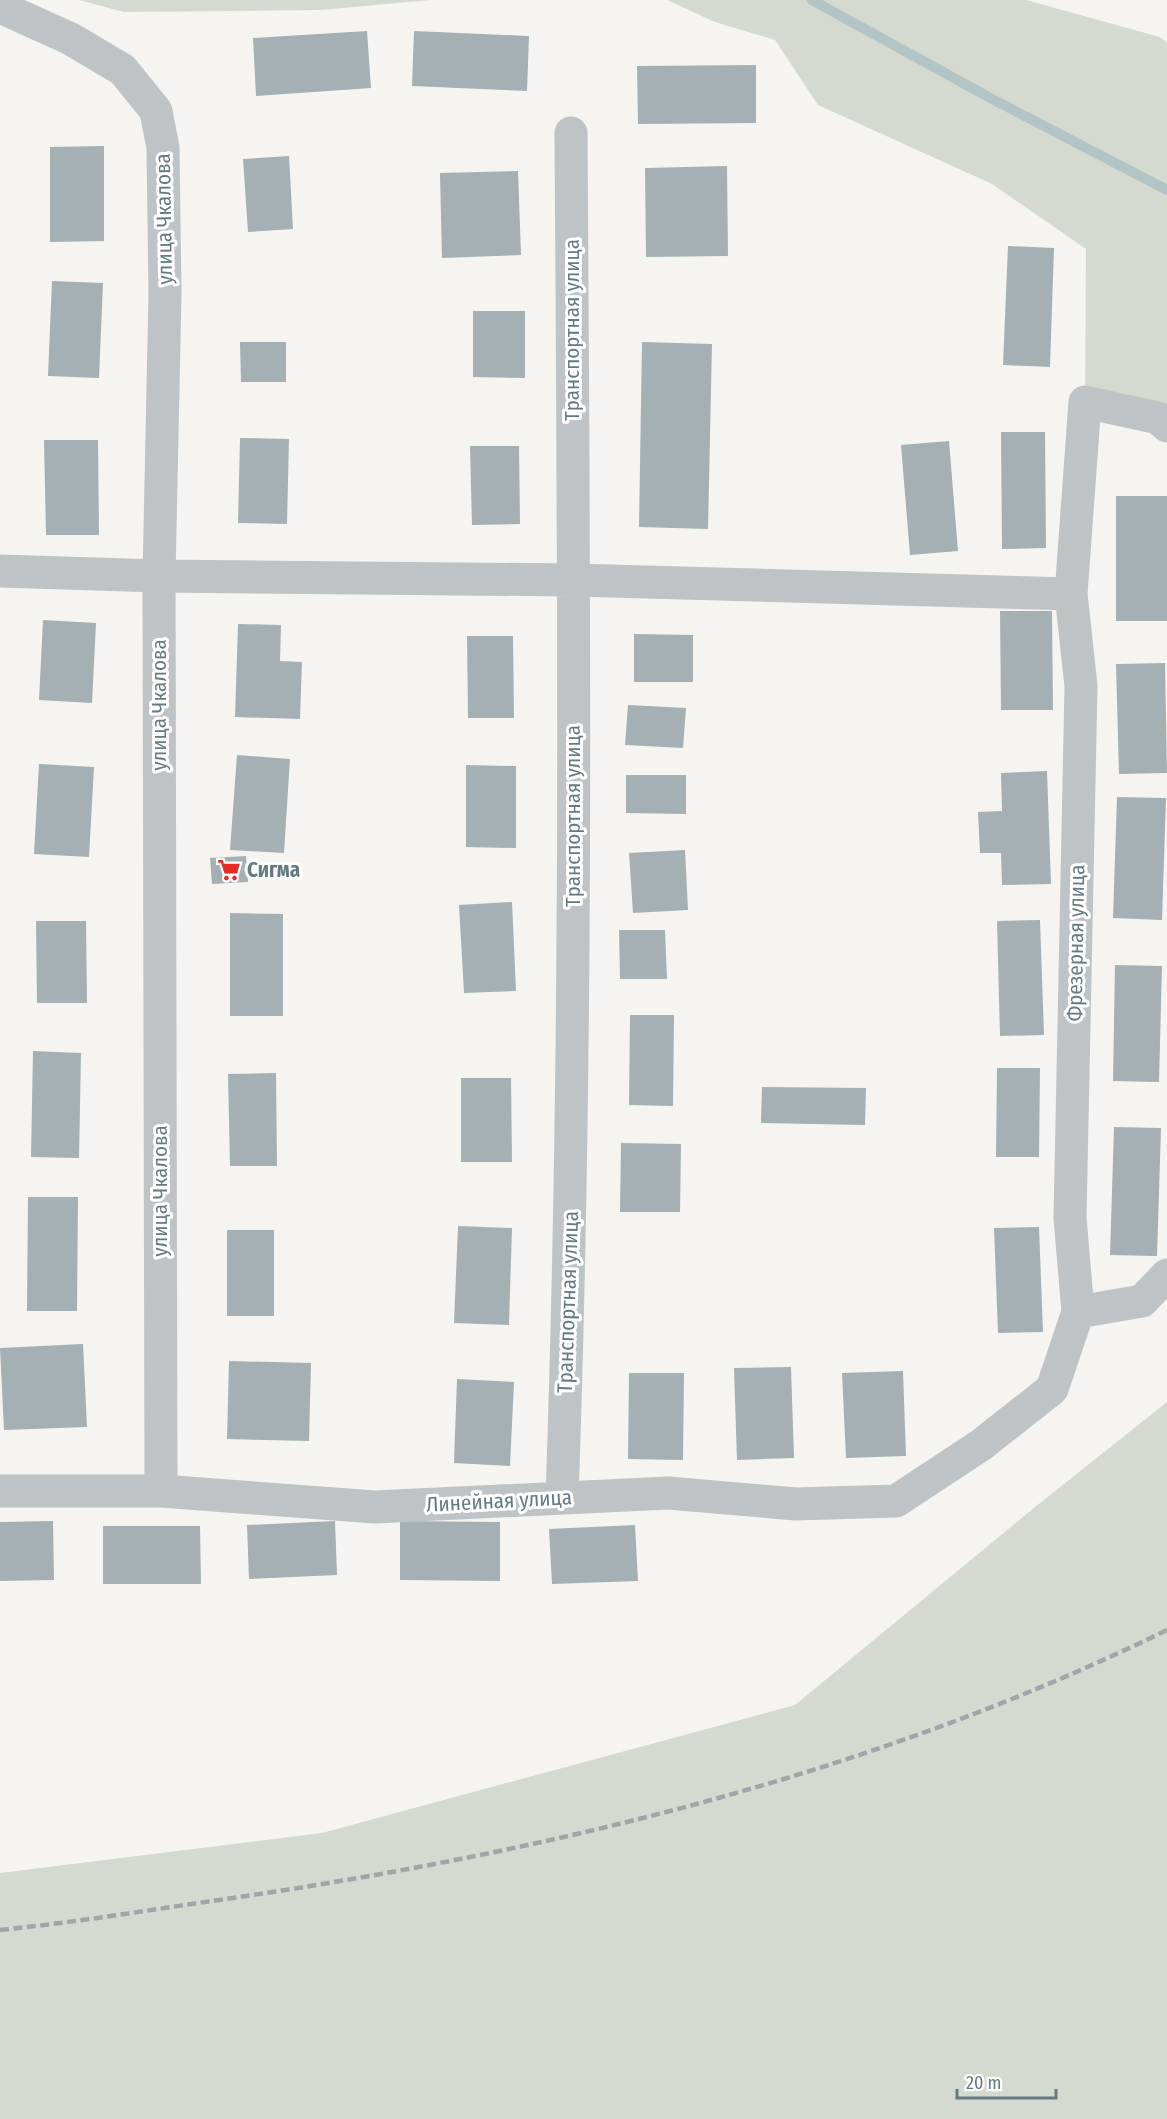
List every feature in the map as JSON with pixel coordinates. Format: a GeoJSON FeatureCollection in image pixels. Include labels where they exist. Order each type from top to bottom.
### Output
{"type":"FeatureCollection","features":[{"type":"Feature","properties":{"kind":"street","name":"улица Чкалова"},"geometry":{"type":"LineString","coordinates":[[0,7],[71,39],[123,70],[156,111],[163,148],[165,294],[159,576],[161,1491]]}},
{"type":"Feature","properties":{"kind":"street","name":"Транспортная улица"},"geometry":{"type":"LineString","coordinates":[[562,1498],[570,1243],[573,580],[571,133]]}},
{"type":"Feature","properties":{"kind":"street","name":"Фрезерная улица"},"geometry":{"type":"LineString","coordinates":[[981,1445],[1052,1389],[1078,1312],[1070,1218],[1082,686],[1071,594],[1085,402],[1158,418],[1167,426]]}},
{"type":"Feature","properties":{"kind":"street"},"geometry":{"type":"LineString","coordinates":[[0,572],[573,580],[1071,594]]}},
{"type":"Feature","properties":{"kind":"street"},"geometry":{"type":"LineString","coordinates":[[1078,1312],[1142,1301],[1167,1275]]}},
{"type":"Feature","properties":{"kind":"street","name":"Линейная улица"},"geometry":{"type":"LineString","coordinates":[[0,1491],[161,1491],[375,1507],[668,1493],[796,1504],[896,1501],[981,1445]]}},
{"type":"Feature","properties":{"kind":"shaded area"},"geometry":{"type":"Polygon","coordinates":[[[79,0],[430,0],[320,10],[124,12],[79,0]]]}},
{"type":"Feature","properties":{"kind":"shaded area"},"geometry":{"type":"Polygon","coordinates":[[[667,0],[1026,0],[1160,37],[1167,43],[1167,426],[1085,402],[1086,249],[992,184],[818,105],[775,40],[715,22],[667,0]]]}},
{"type":"Feature","properties":{"kind":"shaded area"},"geometry":{"type":"Polygon","coordinates":[[[1167,1402],[1167,2119],[0,2119],[0,1873],[322,1833],[795,1705],[1035,1507],[1167,1402]]]}},
{"type":"Feature","properties":{"kind":"building"},"geometry":{"type":"Polygon","coordinates":[[[367,31],[371,88],[256,96],[253,38],[367,31]]]}},
{"type":"Feature","properties":{"kind":"building"},"geometry":{"type":"Polygon","coordinates":[[[414,31],[529,36],[527,91],[412,86],[414,31]]]}},
{"type":"Feature","properties":{"kind":"building"},"geometry":{"type":"Polygon","coordinates":[[[756,65],[756,123],[638,124],[637,66],[756,65]]]}},
{"type":"Feature","properties":{"kind":"building"},"geometry":{"type":"Polygon","coordinates":[[[104,146],[104,241],[50,242],[50,147],[104,146]]]}},
{"type":"Feature","properties":{"kind":"building"},"geometry":{"type":"Polygon","coordinates":[[[289,156],[293,229],[248,232],[243,159],[289,156]]]}},
{"type":"Feature","properties":{"kind":"building"},"geometry":{"type":"Polygon","coordinates":[[[727,166],[728,256],[646,257],[645,168],[727,166]]]}},
{"type":"Feature","properties":{"kind":"building"},"geometry":{"type":"Polygon","coordinates":[[[518,171],[521,255],[442,258],[440,173],[518,171]]]}},
{"type":"Feature","properties":{"kind":"building"},"geometry":{"type":"Polygon","coordinates":[[[1008,246],[1054,248],[1050,367],[1003,365],[1008,246]]]}},
{"type":"Feature","properties":{"kind":"building"},"geometry":{"type":"Polygon","coordinates":[[[52,281],[103,283],[99,378],[48,376],[52,281]]]}},
{"type":"Feature","properties":{"kind":"building"},"geometry":{"type":"Polygon","coordinates":[[[473,311],[525,311],[525,378],[473,377],[473,311]]]}},
{"type":"Feature","properties":{"kind":"building"},"geometry":{"type":"Polygon","coordinates":[[[240,342],[286,342],[286,382],[241,382],[240,342]]]}},
{"type":"Feature","properties":{"kind":"building"},"geometry":{"type":"Polygon","coordinates":[[[642,342],[712,344],[708,529],[639,527],[642,342]]]}},
{"type":"Feature","properties":{"kind":"building"},"geometry":{"type":"Polygon","coordinates":[[[1001,432],[1045,432],[1046,548],[1002,549],[1001,432]]]}},
{"type":"Feature","properties":{"kind":"building"},"geometry":{"type":"Polygon","coordinates":[[[240,438],[289,439],[287,524],[238,523],[240,438]]]}},
{"type":"Feature","properties":{"kind":"building"},"geometry":{"type":"Polygon","coordinates":[[[44,440],[98,440],[99,535],[46,535],[44,440]]]}},
{"type":"Feature","properties":{"kind":"building"},"geometry":{"type":"Polygon","coordinates":[[[949,441],[958,551],[910,555],[901,445],[949,441]]]}},
{"type":"Feature","properties":{"kind":"building"},"geometry":{"type":"Polygon","coordinates":[[[470,446],[519,446],[520,524],[472,525],[470,446]]]}},
{"type":"Feature","properties":{"kind":"building"},"geometry":{"type":"Polygon","coordinates":[[[1116,496],[1167,496],[1167,621],[1116,621],[1116,496]]]}},
{"type":"Feature","properties":{"kind":"building"},"geometry":{"type":"Polygon","coordinates":[[[1000,611],[1052,611],[1053,710],[1001,710],[1000,611]]]}},
{"type":"Feature","properties":{"kind":"building"},"geometry":{"type":"Polygon","coordinates":[[[43,620],[96,623],[92,703],[39,700],[43,620]]]}},
{"type":"Feature","properties":{"kind":"building"},"geometry":{"type":"Polygon","coordinates":[[[238,624],[281,625],[280,661],[302,662],[300,719],[235,717],[238,624]]]}},
{"type":"Feature","properties":{"kind":"building"},"geometry":{"type":"Polygon","coordinates":[[[634,634],[693,635],[693,682],[634,682],[634,634]]]}},
{"type":"Feature","properties":{"kind":"building"},"geometry":{"type":"Polygon","coordinates":[[[467,636],[513,636],[514,718],[468,718],[467,636]]]}},
{"type":"Feature","properties":{"kind":"building"},"geometry":{"type":"Polygon","coordinates":[[[1165,663],[1167,773],[1119,774],[1116,664],[1165,663]]]}},
{"type":"Feature","properties":{"kind":"building"},"geometry":{"type":"Polygon","coordinates":[[[628,705],[686,708],[683,748],[625,745],[628,705]]]}},
{"type":"Feature","properties":{"kind":"building"},"geometry":{"type":"Polygon","coordinates":[[[237,755],[290,759],[284,853],[230,850],[237,755]]]}},
{"type":"Feature","properties":{"kind":"building"},"geometry":{"type":"Polygon","coordinates":[[[39,764],[94,767],[89,857],[34,854],[39,764]]]}},
{"type":"Feature","properties":{"kind":"building"},"geometry":{"type":"Polygon","coordinates":[[[466,765],[516,766],[516,848],[466,847],[466,765]]]}},
{"type":"Feature","properties":{"kind":"building"},"geometry":{"type":"Polygon","coordinates":[[[1047,771],[1051,884],[1002,885],[1001,853],[980,853],[978,812],[1002,811],[1001,773],[1047,771]]]}},
{"type":"Feature","properties":{"kind":"building"},"geometry":{"type":"Polygon","coordinates":[[[626,775],[686,775],[686,814],[626,813],[626,775]]]}},
{"type":"Feature","properties":{"kind":"building"},"geometry":{"type":"Polygon","coordinates":[[[1117,797],[1166,798],[1162,920],[1113,918],[1117,797]]]}},
{"type":"Feature","properties":{"kind":"building"},"geometry":{"type":"Polygon","coordinates":[[[685,850],[688,910],[633,913],[629,853],[685,850]]]}},
{"type":"Feature","properties":{"kind":"building","name":"Сигма"},"geometry":{"type":"Polygon","coordinates":[[[246,856],[248,882],[212,884],[210,858],[246,856]]]}},
{"type":"Feature","properties":{"kind":"building"},"geometry":{"type":"Polygon","coordinates":[[[512,902],[516,991],[464,993],[459,905],[512,902]]]}},
{"type":"Feature","properties":{"kind":"building"},"geometry":{"type":"Polygon","coordinates":[[[230,913],[283,914],[283,1016],[230,1016],[230,913]]]}},
{"type":"Feature","properties":{"kind":"building"},"geometry":{"type":"Polygon","coordinates":[[[1040,920],[1044,1035],[1000,1036],[997,921],[1040,920]]]}},
{"type":"Feature","properties":{"kind":"building"},"geometry":{"type":"Polygon","coordinates":[[[36,921],[86,921],[87,1003],[37,1003],[36,921]]]}},
{"type":"Feature","properties":{"kind":"building"},"geometry":{"type":"Polygon","coordinates":[[[619,930],[665,930],[667,979],[620,979],[619,930]]]}},
{"type":"Feature","properties":{"kind":"building"},"geometry":{"type":"Polygon","coordinates":[[[1115,965],[1162,966],[1159,1082],[1113,1081],[1115,965]]]}},
{"type":"Feature","properties":{"kind":"building"},"geometry":{"type":"Polygon","coordinates":[[[630,1015],[674,1015],[673,1106],[629,1105],[630,1015]]]}},
{"type":"Feature","properties":{"kind":"building"},"geometry":{"type":"Polygon","coordinates":[[[33,1051],[81,1053],[79,1158],[31,1157],[33,1051]]]}},
{"type":"Feature","properties":{"kind":"building"},"geometry":{"type":"Polygon","coordinates":[[[997,1068],[1040,1068],[1039,1157],[996,1157],[997,1068]]]}},
{"type":"Feature","properties":{"kind":"building"},"geometry":{"type":"Polygon","coordinates":[[[276,1073],[277,1166],[230,1166],[228,1074],[276,1073]]]}},
{"type":"Feature","properties":{"kind":"building"},"geometry":{"type":"Polygon","coordinates":[[[461,1078],[511,1078],[512,1162],[461,1162],[461,1078]]]}},
{"type":"Feature","properties":{"kind":"building"},"geometry":{"type":"Polygon","coordinates":[[[762,1087],[866,1088],[865,1125],[761,1123],[762,1087]]]}},
{"type":"Feature","properties":{"kind":"building"},"geometry":{"type":"Polygon","coordinates":[[[1114,1127],[1161,1128],[1157,1256],[1110,1255],[1114,1127]]]}},
{"type":"Feature","properties":{"kind":"building"},"geometry":{"type":"Polygon","coordinates":[[[621,1143],[681,1144],[680,1212],[620,1212],[621,1143]]]}},
{"type":"Feature","properties":{"kind":"building"},"geometry":{"type":"Polygon","coordinates":[[[28,1197],[78,1197],[77,1311],[27,1311],[28,1197]]]}},
{"type":"Feature","properties":{"kind":"building"},"geometry":{"type":"Polygon","coordinates":[[[458,1226],[512,1228],[509,1325],[454,1323],[458,1226]]]}},
{"type":"Feature","properties":{"kind":"building"},"geometry":{"type":"Polygon","coordinates":[[[1039,1227],[1043,1332],[998,1333],[994,1228],[1039,1227]]]}},
{"type":"Feature","properties":{"kind":"building"},"geometry":{"type":"Polygon","coordinates":[[[227,1230],[274,1230],[274,1316],[227,1316],[227,1230]]]}},
{"type":"Feature","properties":{"kind":"building"},"geometry":{"type":"Polygon","coordinates":[[[83,1344],[87,1427],[4,1430],[0,1348],[83,1344]]]}},
{"type":"Feature","properties":{"kind":"building"},"geometry":{"type":"Polygon","coordinates":[[[229,1361],[311,1363],[309,1441],[227,1439],[229,1361]]]}},
{"type":"Feature","properties":{"kind":"building"},"geometry":{"type":"Polygon","coordinates":[[[791,1367],[794,1458],[737,1460],[734,1368],[791,1367]]]}},
{"type":"Feature","properties":{"kind":"building"},"geometry":{"type":"Polygon","coordinates":[[[903,1371],[906,1456],[846,1458],[842,1373],[903,1371]]]}},
{"type":"Feature","properties":{"kind":"building"},"geometry":{"type":"Polygon","coordinates":[[[629,1373],[684,1373],[683,1460],[628,1459],[629,1373]]]}},
{"type":"Feature","properties":{"kind":"building"},"geometry":{"type":"Polygon","coordinates":[[[457,1379],[514,1382],[510,1466],[454,1463],[457,1379]]]}},
{"type":"Feature","properties":{"kind":"building"},"geometry":{"type":"Polygon","coordinates":[[[53,1521],[54,1580],[0,1581],[0,1522],[53,1521]]]}},
{"type":"Feature","properties":{"kind":"building"},"geometry":{"type":"Polygon","coordinates":[[[335,1521],[337,1575],[249,1579],[247,1525],[335,1521]]]}},
{"type":"Feature","properties":{"kind":"building"},"geometry":{"type":"Polygon","coordinates":[[[400,1521],[500,1522],[500,1581],[400,1580],[400,1521]]]}},
{"type":"Feature","properties":{"kind":"building"},"geometry":{"type":"Polygon","coordinates":[[[635,1525],[638,1581],[552,1584],[549,1529],[635,1525]]]}},
{"type":"Feature","properties":{"kind":"building"},"geometry":{"type":"Polygon","coordinates":[[[103,1526],[200,1526],[201,1584],[103,1584],[103,1526]]]}},
{"type":"Feature","properties":{"kind":"waterway"},"geometry":{"type":"LineString","coordinates":[[812,0],[994,100],[1167,190]]}},
{"type":"Feature","properties":{"kind":"railway"},"geometry":{"type":"LineString","coordinates":[[0,1930],[329,1883],[575,1834],[697,1804],[817,1769],[936,1728],[1052,1682],[1167,1630]]}},
{"type":"Feature","properties":{"kind":"place","name":"Сигма"},"geometry":{"type":"Point","coordinates":[229,870]}}]}
